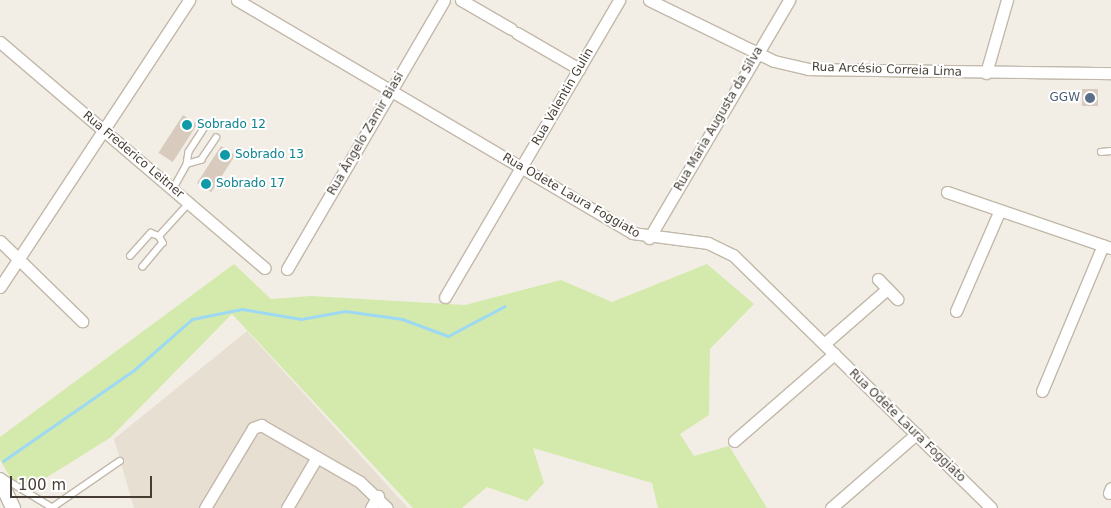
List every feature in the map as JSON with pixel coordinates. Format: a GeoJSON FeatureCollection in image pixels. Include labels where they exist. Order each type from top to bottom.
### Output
{"type":"FeatureCollection","features":[{"type":"Feature","properties":{"kind":"street"},"geometry":{"type":"LineString","coordinates":[[0,287],[189,0]]}},
{"type":"Feature","properties":{"kind":"street","name":"Rua Odete Laura Foggiato"},"geometry":{"type":"LineString","coordinates":[[237,0],[632,233],[649,238],[721,247],[824,344],[991,508]]}},
{"type":"Feature","properties":{"kind":"street","name":"Rua Ângelo Zamir Biasi"},"geometry":{"type":"LineString","coordinates":[[287,269],[444,0]]}},
{"type":"Feature","properties":{"kind":"street"},"geometry":{"type":"LineString","coordinates":[[461,0],[579,69]]}},
{"type":"Feature","properties":{"kind":"street","name":"Rua Valentin Gulin"},"geometry":{"type":"LineString","coordinates":[[445,297],[619,0]]}},
{"type":"Feature","properties":{"kind":"street","name":"Rua Arcésio Correia Lima"},"geometry":{"type":"LineString","coordinates":[[649,0],[758,54],[787,65],[831,71],[1111,74]]}},
{"type":"Feature","properties":{"kind":"street","name":"Rua Maria Augusta da Silva"},"geometry":{"type":"LineString","coordinates":[[649,238],[789,0]]}},
{"type":"Feature","properties":{"kind":"street"},"geometry":{"type":"LineString","coordinates":[[986,73],[1007,0]]}},
{"type":"Feature","properties":{"kind":"street","name":"Rua Frederico Leitner"},"geometry":{"type":"LineString","coordinates":[[0,42],[265,268]]}},
{"type":"Feature","properties":{"kind":"street"},"geometry":{"type":"LineString","coordinates":[[948,192],[1107,247],[1042,391]]}},
{"type":"Feature","properties":{"kind":"street"},"geometry":{"type":"LineString","coordinates":[[956,311],[1000,210]]}},
{"type":"Feature","properties":{"kind":"street"},"geometry":{"type":"LineString","coordinates":[[0,241],[82,321]]}},
{"type":"Feature","properties":{"kind":"street"},"geometry":{"type":"LineString","coordinates":[[878,279],[897,299]]}},
{"type":"Feature","properties":{"kind":"street"},"geometry":{"type":"LineString","coordinates":[[824,344],[888,289]]}},
{"type":"Feature","properties":{"kind":"street"},"geometry":{"type":"LineString","coordinates":[[734,441],[834,354]]}},
{"type":"Feature","properties":{"kind":"street"},"geometry":{"type":"LineString","coordinates":[[205,508],[257,425],[317,457],[378,496],[387,508]]}},
{"type":"Feature","properties":{"kind":"street"},"geometry":{"type":"LineString","coordinates":[[831,508],[916,434]]}},
{"type":"Feature","properties":{"kind":"street"},"geometry":{"type":"LineString","coordinates":[[287,508],[317,457]]}},
{"type":"Feature","properties":{"kind":"street"},"geometry":{"type":"LineString","coordinates":[[0,478],[13,508]]}},
{"type":"Feature","properties":{"kind":"street"},"geometry":{"type":"LineString","coordinates":[[371,508],[378,496]]}},
{"type":"Feature","properties":{"kind":"lane"},"geometry":{"type":"LineString","coordinates":[[173,189],[187,164],[189,152],[204,129]]}},
{"type":"Feature","properties":{"kind":"lane"},"geometry":{"type":"LineString","coordinates":[[187,164],[201,160],[216,138]]}},
{"type":"Feature","properties":{"kind":"lane"},"geometry":{"type":"LineString","coordinates":[[1101,152],[1111,151]]}},
{"type":"Feature","properties":{"kind":"lane"},"geometry":{"type":"LineString","coordinates":[[159,236],[189,203]]}},
{"type":"Feature","properties":{"kind":"lane"},"geometry":{"type":"LineString","coordinates":[[130,256],[151,233],[159,236],[163,243],[143,266]]}},
{"type":"Feature","properties":{"kind":"lane"},"geometry":{"type":"LineString","coordinates":[[0,478],[53,508],[120,461]]}},
{"type":"Feature","properties":{"kind":"shaded area"},"geometry":{"type":"Polygon","coordinates":[[[247,331],[408,508],[134,508],[114,439],[247,331]]]}},
{"type":"Feature","properties":{"kind":"green space"},"geometry":{"type":"Polygon","coordinates":[[[234,264],[271,299],[311,296],[465,305],[561,280],[612,302],[707,264],[754,304],[710,349],[709,415],[680,434],[694,456],[729,446],[767,508],[658,508],[652,483],[533,448],[544,483],[527,501],[487,487],[462,508],[413,508],[232,314],[110,438],[20,494],[0,460],[0,437],[234,264]]]}},
{"type":"Feature","properties":{"kind":"building","name":"GGW"},"geometry":{"type":"Polygon","coordinates":[[[1082,89],[1098,89],[1098,106],[1082,106],[1082,89]]]}},
{"type":"Feature","properties":{"kind":"building"},"geometry":{"type":"Polygon","coordinates":[[[183,115],[197,124],[173,162],[158,153],[183,115]]]}},
{"type":"Feature","properties":{"kind":"building"},"geometry":{"type":"Polygon","coordinates":[[[221,146],[235,155],[211,192],[197,183],[221,146]]]}},
{"type":"Feature","properties":{"kind":"waterway"},"geometry":{"type":"LineString","coordinates":[[3,461],[134,370],[192,319],[242,309],[301,319],[345,311],[402,319],[448,336],[505,306]]}},
{"type":"Feature","properties":{"kind":"place","name":"GGW"},"geometry":{"type":"Point","coordinates":[1090,98]}},
{"type":"Feature","properties":{"kind":"place","name":"Sobrado 12"},"geometry":{"type":"Point","coordinates":[187,125]}},
{"type":"Feature","properties":{"kind":"place","name":"Sobrado 13"},"geometry":{"type":"Point","coordinates":[225,155]}},
{"type":"Feature","properties":{"kind":"place","name":"Sobrado 17"},"geometry":{"type":"Point","coordinates":[206,184]}}]}
